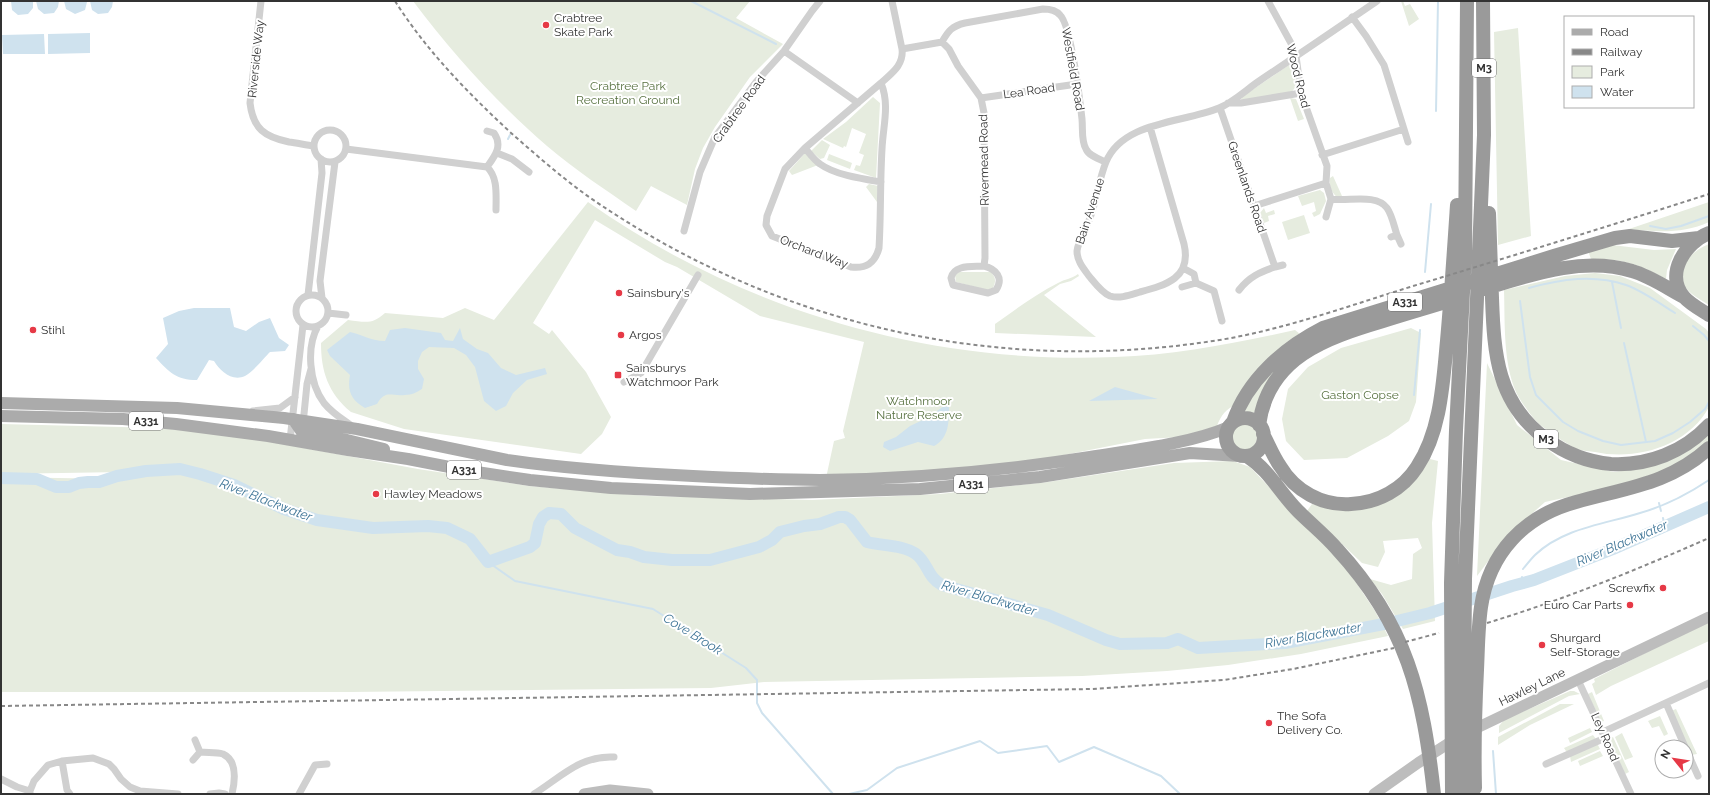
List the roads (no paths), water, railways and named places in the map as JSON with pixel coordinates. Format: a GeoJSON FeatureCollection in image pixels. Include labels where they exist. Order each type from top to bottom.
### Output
{"type":"FeatureCollection","features":[{"type":"Feature","properties":{"kind":"highway","name":"M3"},"geometry":{"type":"LineString","coordinates":[[1467,1],[1467,97],[1456,319],[1456,430],[1451,583],[1457,653],[1469,715]]}},
{"type":"Feature","properties":{"kind":"highway","name":"M3"},"geometry":{"type":"LineString","coordinates":[[1483,1],[1485,246],[1496,358],[1502,382],[1508,394],[1520,414],[1528,423],[1557,447],[1574,455],[1595,461],[1614,464],[1638,462],[1663,456],[1682,448],[1696,438],[1709,425]]}},
{"type":"Feature","properties":{"kind":"highway","name":"A331"},"geometry":{"type":"LineString","coordinates":[[1231,424],[1249,391],[1274,362],[1291,347],[1324,328],[1605,241],[1630,236],[1666,242],[1704,236]]}},
{"type":"Feature","properties":{"kind":"highway"},"geometry":{"type":"LineString","coordinates":[[1704,236],[1685,251],[1678,265],[1677,282],[1684,297],[1709,315]]}},
{"type":"Feature","properties":{"kind":"highway","name":"M3"},"geometry":{"type":"LineString","coordinates":[[1452,794],[1450,723],[1465,579],[1476,314],[1485,246]]}},
{"type":"Feature","properties":{"kind":"highway","name":"A331"},"geometry":{"type":"LineString","coordinates":[[1261,430],[1263,404],[1272,385],[1287,367],[1307,350],[1338,335],[1509,281],[1548,271],[1578,266],[1613,267],[1646,276],[1684,297]]}},
{"type":"Feature","properties":{"kind":"highway","name":"M3"},"geometry":{"type":"LineString","coordinates":[[1261,430],[1281,468],[1298,487],[1313,497],[1334,504],[1356,504],[1370,502],[1392,492],[1402,484],[1417,467],[1431,439],[1456,319]]}},
{"type":"Feature","properties":{"kind":"highway"},"geometry":{"type":"LineString","coordinates":[[1244,456],[1256,452],[1260,448],[1263,439],[1261,430],[1256,422],[1247,418],[1238,420],[1231,424],[1226,436],[1228,446],[1235,454],[1244,456],[1264,469],[1291,504],[1337,548],[1376,597],[1394,628],[1410,668],[1419,697],[1428,741],[1434,790]]}},
{"type":"Feature","properties":{"kind":"highway","name":"M3"},"geometry":{"type":"LineString","coordinates":[[1466,794],[1469,765],[1469,715],[1478,648],[1481,606],[1491,572],[1504,548],[1518,533],[1543,515],[1573,503],[1656,482],[1685,467],[1709,448]]}},
{"type":"Feature","properties":{"kind":"highway","name":"M3"},"geometry":{"type":"LineString","coordinates":[[1469,765],[1475,794]]}},
{"type":"Feature","properties":{"kind":"main road","name":"A331"},"geometry":{"type":"LineString","coordinates":[[1,403],[147,407],[229,412],[298,431],[378,447],[408,459],[470,471],[611,488],[750,494],[920,490],[1040,477],[1190,453],[1244,456]]}},
{"type":"Feature","properties":{"kind":"main road","name":"A331"},"geometry":{"type":"LineString","coordinates":[[1,416],[123,419],[232,431],[357,429],[507,460],[549,466],[747,479],[822,480],[939,475],[1057,462],[1199,437],[1231,424]]}},
{"type":"Feature","properties":{"kind":"main road","name":"Hawley Lane"},"geometry":{"type":"LineString","coordinates":[[1374,794],[1460,736],[1709,617]]}},
{"type":"Feature","properties":{"kind":"main road"},"geometry":{"type":"LineString","coordinates":[[584,794],[610,790],[648,794]]}},
{"type":"Feature","properties":{"kind":"street","name":"Riverside Way"},"geometry":{"type":"LineString","coordinates":[[262,1],[250,103],[252,117],[259,128],[272,138],[314,146]]}},
{"type":"Feature","properties":{"kind":"street","name":"Crabtree Road"},"geometry":{"type":"LineString","coordinates":[[684,231],[700,172],[716,138],[756,82],[784,51],[820,1]]}},
{"type":"Feature","properties":{"kind":"street","name":"Orchard Way"},"geometry":{"type":"LineString","coordinates":[[881,83],[886,93],[887,105],[882,149],[879,248],[874,260],[867,266],[860,268],[849,266],[772,236],[766,225],[767,216],[785,169],[805,148],[881,83],[901,62],[903,56],[902,49],[892,1]]}},
{"type":"Feature","properties":{"kind":"street","name":"Wood Road"},"geometry":{"type":"LineString","coordinates":[[1268,1],[1292,45],[1296,56],[1301,93],[1327,166],[1326,183],[1331,199]]}},
{"type":"Feature","properties":{"kind":"street","name":"Bain Avenue"},"geometry":{"type":"LineString","coordinates":[[1183,268],[1177,276],[1169,282],[1122,298],[1109,296],[1097,286],[1081,266],[1077,250],[1091,215],[1106,162],[1113,150],[1123,139],[1137,131],[1220,108],[1377,1]]}},
{"type":"Feature","properties":{"kind":"street","name":"Westfield Road"},"geometry":{"type":"LineString","coordinates":[[942,42],[948,30],[956,26],[1043,9],[1060,14],[1065,22],[1077,84],[1084,145],[1089,154],[1106,162]]}},
{"type":"Feature","properties":{"kind":"street"},"geometry":{"type":"LineString","coordinates":[[1352,18],[1366,36],[1384,65],[1408,142]]}},
{"type":"Feature","properties":{"kind":"street"},"geometry":{"type":"LineString","coordinates":[[902,49],[942,42]]}},
{"type":"Feature","properties":{"kind":"street","name":"Rivermead Road"},"geometry":{"type":"LineString","coordinates":[[942,42],[949,49],[958,66],[981,98],[984,113],[984,266]]}},
{"type":"Feature","properties":{"kind":"street"},"geometry":{"type":"LineString","coordinates":[[784,51],[858,103]]}},
{"type":"Feature","properties":{"kind":"street","name":"Lea Road"},"geometry":{"type":"LineString","coordinates":[[981,98],[1077,84]]}},
{"type":"Feature","properties":{"kind":"street","name":"Bain Avenue"},"geometry":{"type":"LineString","coordinates":[[1228,103],[1241,103],[1301,93]]}},
{"type":"Feature","properties":{"kind":"street","name":"Greenlands Road"},"geometry":{"type":"LineString","coordinates":[[1220,108],[1275,267]]}},
{"type":"Feature","properties":{"kind":"street"},"geometry":{"type":"LineString","coordinates":[[1150,127],[1184,244],[1186,254],[1183,268],[1194,274],[1196,283]]}},
{"type":"Feature","properties":{"kind":"street"},"geometry":{"type":"LineString","coordinates":[[1322,155],[1404,129]]}},
{"type":"Feature","properties":{"kind":"street"},"geometry":{"type":"LineString","coordinates":[[322,298],[315,295],[308,295],[302,298],[297,304],[295,311],[298,321],[309,327],[318,326],[323,323],[328,313],[327,305],[322,298],[320,281],[336,162],[344,155],[346,149],[343,136],[330,130],[318,136],[314,146],[321,159],[325,162],[336,162]]}},
{"type":"Feature","properties":{"kind":"street"},"geometry":{"type":"LineString","coordinates":[[487,131],[494,133],[498,143],[496,154],[487,167]]}},
{"type":"Feature","properties":{"kind":"street"},"geometry":{"type":"LineString","coordinates":[[805,148],[813,159],[822,166],[857,179],[881,182]]}},
{"type":"Feature","properties":{"kind":"street"},"geometry":{"type":"LineString","coordinates":[[346,149],[487,167],[493,174],[495,182],[496,210]]}},
{"type":"Feature","properties":{"kind":"street"},"geometry":{"type":"LineString","coordinates":[[496,154],[512,159],[529,172]]}},
{"type":"Feature","properties":{"kind":"street"},"geometry":{"type":"LineString","coordinates":[[308,295],[322,173],[321,159]]}},
{"type":"Feature","properties":{"kind":"street"},"geometry":{"type":"LineString","coordinates":[[1254,206],[1326,183]]}},
{"type":"Feature","properties":{"kind":"street"},"geometry":{"type":"LineString","coordinates":[[1325,219],[1331,199],[1342,201],[1374,200],[1382,203],[1388,211],[1394,236],[1401,244]]}},
{"type":"Feature","properties":{"kind":"street"},"geometry":{"type":"LineString","coordinates":[[1239,290],[1254,274],[1283,264]]}},
{"type":"Feature","properties":{"kind":"street"},"geometry":{"type":"LineString","coordinates":[[984,266],[991,268],[999,276],[1000,282],[996,290],[988,294],[953,286],[951,278],[955,270],[960,268],[984,266]]}},
{"type":"Feature","properties":{"kind":"street"},"geometry":{"type":"LineString","coordinates":[[624,382],[641,373],[698,275]]}},
{"type":"Feature","properties":{"kind":"street"},"geometry":{"type":"LineString","coordinates":[[1182,287],[1196,283],[1214,291],[1222,321]]}},
{"type":"Feature","properties":{"kind":"street"},"geometry":{"type":"LineString","coordinates":[[328,313],[346,315]]}},
{"type":"Feature","properties":{"kind":"street"},"geometry":{"type":"LineString","coordinates":[[298,431],[295,397],[303,325]]}},
{"type":"Feature","properties":{"kind":"street"},"geometry":{"type":"LineString","coordinates":[[318,326],[312,340],[312,367],[318,394],[324,403],[338,417],[357,429]]}},
{"type":"Feature","properties":{"kind":"street"},"geometry":{"type":"LineString","coordinates":[[298,431],[307,384],[312,367]]}},
{"type":"Feature","properties":{"kind":"street"},"geometry":{"type":"LineString","coordinates":[[229,412],[277,409],[285,406],[295,397]]}},
{"type":"Feature","properties":{"kind":"street","name":"Ley Road"},"geometry":{"type":"LineString","coordinates":[[1578,680],[1631,794]]}},
{"type":"Feature","properties":{"kind":"street"},"geometry":{"type":"LineString","coordinates":[[1546,764],[1666,703],[1709,683]]}},
{"type":"Feature","properties":{"kind":"street"},"geometry":{"type":"LineString","coordinates":[[1666,703],[1682,739]]}},
{"type":"Feature","properties":{"kind":"street"},"geometry":{"type":"LineString","coordinates":[[195,740],[200,752]]}},
{"type":"Feature","properties":{"kind":"street"},"geometry":{"type":"LineString","coordinates":[[193,760],[200,752]]}},
{"type":"Feature","properties":{"kind":"street"},"geometry":{"type":"LineString","coordinates":[[200,752],[222,754],[229,758],[233,766],[235,780],[232,794]]}},
{"type":"Feature","properties":{"kind":"street"},"geometry":{"type":"LineString","coordinates":[[534,794],[565,772],[589,760],[602,756],[614,757]]}},
{"type":"Feature","properties":{"kind":"street"},"geometry":{"type":"LineString","coordinates":[[1,779],[30,792],[34,781],[48,765],[62,761],[92,758],[109,764],[121,779],[130,787],[140,791],[178,794]]}},
{"type":"Feature","properties":{"kind":"street"},"geometry":{"type":"LineString","coordinates":[[62,761],[67,790],[70,794]]}},
{"type":"Feature","properties":{"kind":"street"},"geometry":{"type":"LineString","coordinates":[[298,794],[315,765],[327,764]]}},
{"type":"Feature","properties":{"kind":"street"},"geometry":{"type":"LineString","coordinates":[[1694,767],[1698,776]]}},
{"type":"Feature","properties":{"kind":"street"},"geometry":{"type":"LineString","coordinates":[[210,794],[225,794]]}},
{"type":"Feature","properties":{"kind":"water"},"geometry":{"type":"Polygon","coordinates":[[[11,1],[33,1],[33,8],[28,14],[18,15],[12,10],[11,1]]]}},
{"type":"Feature","properties":{"kind":"water"},"geometry":{"type":"Polygon","coordinates":[[[36,1],[59,1],[58,7],[54,13],[44,14],[38,9],[36,1]]]}},
{"type":"Feature","properties":{"kind":"water"},"geometry":{"type":"Polygon","coordinates":[[[64,1],[87,2],[85,10],[75,14],[66,9],[64,1]]]}},
{"type":"Feature","properties":{"kind":"water"},"geometry":{"type":"Polygon","coordinates":[[[90,1],[113,1],[112,7],[108,13],[98,14],[92,10],[90,1]]]}},
{"type":"Feature","properties":{"kind":"water"},"geometry":{"type":"Polygon","coordinates":[[[90,33],[90,53],[48,54],[48,34],[90,33]]]}},
{"type":"Feature","properties":{"kind":"water"},"geometry":{"type":"Polygon","coordinates":[[[44,34],[45,54],[3,54],[2,35],[44,34]]]}},
{"type":"Feature","properties":{"kind":"water"},"geometry":{"type":"Polygon","coordinates":[[[194,308],[230,308],[234,327],[246,331],[259,322],[270,318],[279,338],[289,345],[285,351],[270,352],[251,372],[245,376],[236,378],[231,377],[223,372],[214,361],[209,360],[197,380],[178,377],[169,371],[156,358],[168,344],[163,318],[179,311],[194,308]]]}},
{"type":"Feature","properties":{"kind":"water"},"geometry":{"type":"Polygon","coordinates":[[[405,328],[441,333],[445,340],[453,341],[460,328],[463,339],[477,349],[488,353],[501,368],[516,375],[545,368],[547,374],[527,380],[513,393],[506,406],[496,411],[484,401],[475,367],[466,355],[454,348],[429,347],[422,352],[418,361],[418,369],[424,379],[422,389],[410,394],[386,395],[380,399],[377,404],[365,408],[356,402],[351,394],[349,386],[350,375],[330,356],[327,350],[350,332],[376,340],[385,341],[390,330],[405,328]]]}},
{"type":"Feature","properties":{"kind":"water"},"geometry":{"type":"Polygon","coordinates":[[[1115,387],[1158,399],[1089,401],[1115,387]]]}},
{"type":"Feature","properties":{"kind":"water"},"geometry":{"type":"Polygon","coordinates":[[[944,406],[949,407],[949,418],[943,439],[939,443],[934,446],[918,442],[890,451],[883,447],[884,442],[896,437],[910,426],[927,418],[944,406]]]}},
{"type":"Feature","properties":{"kind":"waterway"},"geometry":{"type":"LineString","coordinates":[[691,1],[776,44]]}},
{"type":"Feature","properties":{"kind":"waterway"},"geometry":{"type":"LineString","coordinates":[[1436,111],[1438,1]]}},
{"type":"Feature","properties":{"kind":"waterway"},"geometry":{"type":"LineString","coordinates":[[508,139],[510,135]]}},
{"type":"Feature","properties":{"kind":"waterway"},"geometry":{"type":"LineString","coordinates":[[1425,272],[1431,204]]}},
{"type":"Feature","properties":{"kind":"waterway"},"geometry":{"type":"LineString","coordinates":[[1650,226],[1666,229],[1681,226],[1709,216]]}},
{"type":"Feature","properties":{"kind":"waterway"},"geometry":{"type":"LineString","coordinates":[[1529,288],[1553,282],[1578,279],[1614,282],[1639,290],[1675,313]]}},
{"type":"Feature","properties":{"kind":"waterway"},"geometry":{"type":"LineString","coordinates":[[1612,282],[1621,328]]}},
{"type":"Feature","properties":{"kind":"waterway"},"geometry":{"type":"LineString","coordinates":[[1520,301],[1530,377],[1536,395],[1563,422],[1578,431],[1603,441],[1621,445],[1655,441],[1673,433],[1690,422],[1705,409],[1709,402]]}},
{"type":"Feature","properties":{"kind":"waterway"},"geometry":{"type":"LineString","coordinates":[[1693,326],[1709,341]]}},
{"type":"Feature","properties":{"kind":"waterway"},"geometry":{"type":"LineString","coordinates":[[1414,395],[1420,330]]}},
{"type":"Feature","properties":{"kind":"waterway"},"geometry":{"type":"LineString","coordinates":[[1624,343],[1646,442]]}},
{"type":"Feature","properties":{"kind":"waterway","name":"River Blackwater"},"geometry":{"type":"LineString","coordinates":[[1,478],[37,479],[56,487],[69,487],[79,483],[99,482],[117,476],[146,471],[180,469],[234,485],[284,509],[317,520],[373,528],[428,526],[447,528],[470,539],[488,562],[530,547],[535,543],[539,524],[543,517],[549,513],[561,514],[575,528],[617,550],[630,552],[644,557],[672,560],[710,560],[759,547],[772,540],[780,532],[820,524],[839,517],[845,517],[850,520],[867,542],[899,547],[916,554],[933,578],[942,585],[1048,615],[1106,640],[1120,644],[1167,643],[1178,639],[1198,648],[1285,643],[1389,623],[1430,613],[1534,580],[1613,549],[1709,507]]}},
{"type":"Feature","properties":{"kind":"waterway"},"geometry":{"type":"LineString","coordinates":[[1523,569],[1535,555],[1558,539],[1585,528],[1658,507],[1685,495],[1709,480]]}},
{"type":"Feature","properties":{"kind":"waterway"},"geometry":{"type":"LineString","coordinates":[[1659,503],[1661,511]]}},
{"type":"Feature","properties":{"kind":"waterway"},"geometry":{"type":"LineString","coordinates":[[1663,518],[1665,527]]}},
{"type":"Feature","properties":{"kind":"waterway","name":"Cove Brook"},"geometry":{"type":"LineString","coordinates":[[488,562],[515,581],[653,609],[746,668],[757,680],[757,703],[762,713],[833,794]]}},
{"type":"Feature","properties":{"kind":"waterway","name":"River Blackwater"},"geometry":{"type":"LineString","coordinates":[[1522,577],[1522,583]]}},
{"type":"Feature","properties":{"kind":"waterway","name":"Cove Brook"},"geometry":{"type":"LineString","coordinates":[[849,794],[867,790],[897,768],[980,741],[998,753],[1047,746],[1059,762],[1094,747],[1161,776],[1180,794]]}},
{"type":"Feature","properties":{"kind":"waterway"},"geometry":{"type":"LineString","coordinates":[[1493,751],[1496,794]]}},
{"type":"Feature","properties":{"kind":"railway"},"geometry":{"type":"LineString","coordinates":[[395,1],[420,37],[448,70],[478,102],[510,132],[589,197],[660,241],[733,278],[809,307],[887,329],[967,344],[1048,351],[1130,350],[1238,337],[1312,318],[1709,194]]}},
{"type":"Feature","properties":{"kind":"railway"},"geometry":{"type":"LineString","coordinates":[[1487,623],[1543,605],[1599,584],[1709,538]]}},
{"type":"Feature","properties":{"kind":"railway"},"geometry":{"type":"LineString","coordinates":[[1405,642],[1439,633]]}},
{"type":"Feature","properties":{"kind":"railway"},"geometry":{"type":"LineString","coordinates":[[1,706],[1092,689],[1224,680],[1293,669],[1394,648]]}},
{"type":"Feature","properties":{"kind":"place","name":"Crabtree Skate Park"},"geometry":{"type":"Point","coordinates":[546,25]}},
{"type":"Feature","properties":{"kind":"place","name":"Sainsbury's"},"geometry":{"type":"Point","coordinates":[619,293]}},
{"type":"Feature","properties":{"kind":"place","name":"Stihl"},"geometry":{"type":"Point","coordinates":[33,330]}},
{"type":"Feature","properties":{"kind":"place","name":"Argos"},"geometry":{"type":"Point","coordinates":[621,335]}},
{"type":"Feature","properties":{"kind":"place","name":"Sainsburys Watchmoor Park"},"geometry":{"type":"Point","coordinates":[618,375]}},
{"type":"Feature","properties":{"kind":"place","name":"Hawley Meadows"},"geometry":{"type":"Point","coordinates":[376,494]}},
{"type":"Feature","properties":{"kind":"place","name":"Screwfix"},"geometry":{"type":"Point","coordinates":[1663,588]}},
{"type":"Feature","properties":{"kind":"place","name":"Euro Car Parts"},"geometry":{"type":"Point","coordinates":[1630,605]}},
{"type":"Feature","properties":{"kind":"place","name":"Shurgard Self-Storage"},"geometry":{"type":"Point","coordinates":[1542,645]}},
{"type":"Feature","properties":{"kind":"place","name":"The Sofa Delivery Co."},"geometry":{"type":"Point","coordinates":[1269,723]}},
{"type":"Feature","properties":{"kind":"park label","name":"Crabtree Park Recreation Ground"},"geometry":{"type":"Point","coordinates":[628,93]}},
{"type":"Feature","properties":{"kind":"park label","name":"Gaston Copse"},"geometry":{"type":"Point","coordinates":[1360,395]}},
{"type":"Feature","properties":{"kind":"park label","name":"Watchmoor Nature Reserve"},"geometry":{"type":"Point","coordinates":[919,408]}}]}
